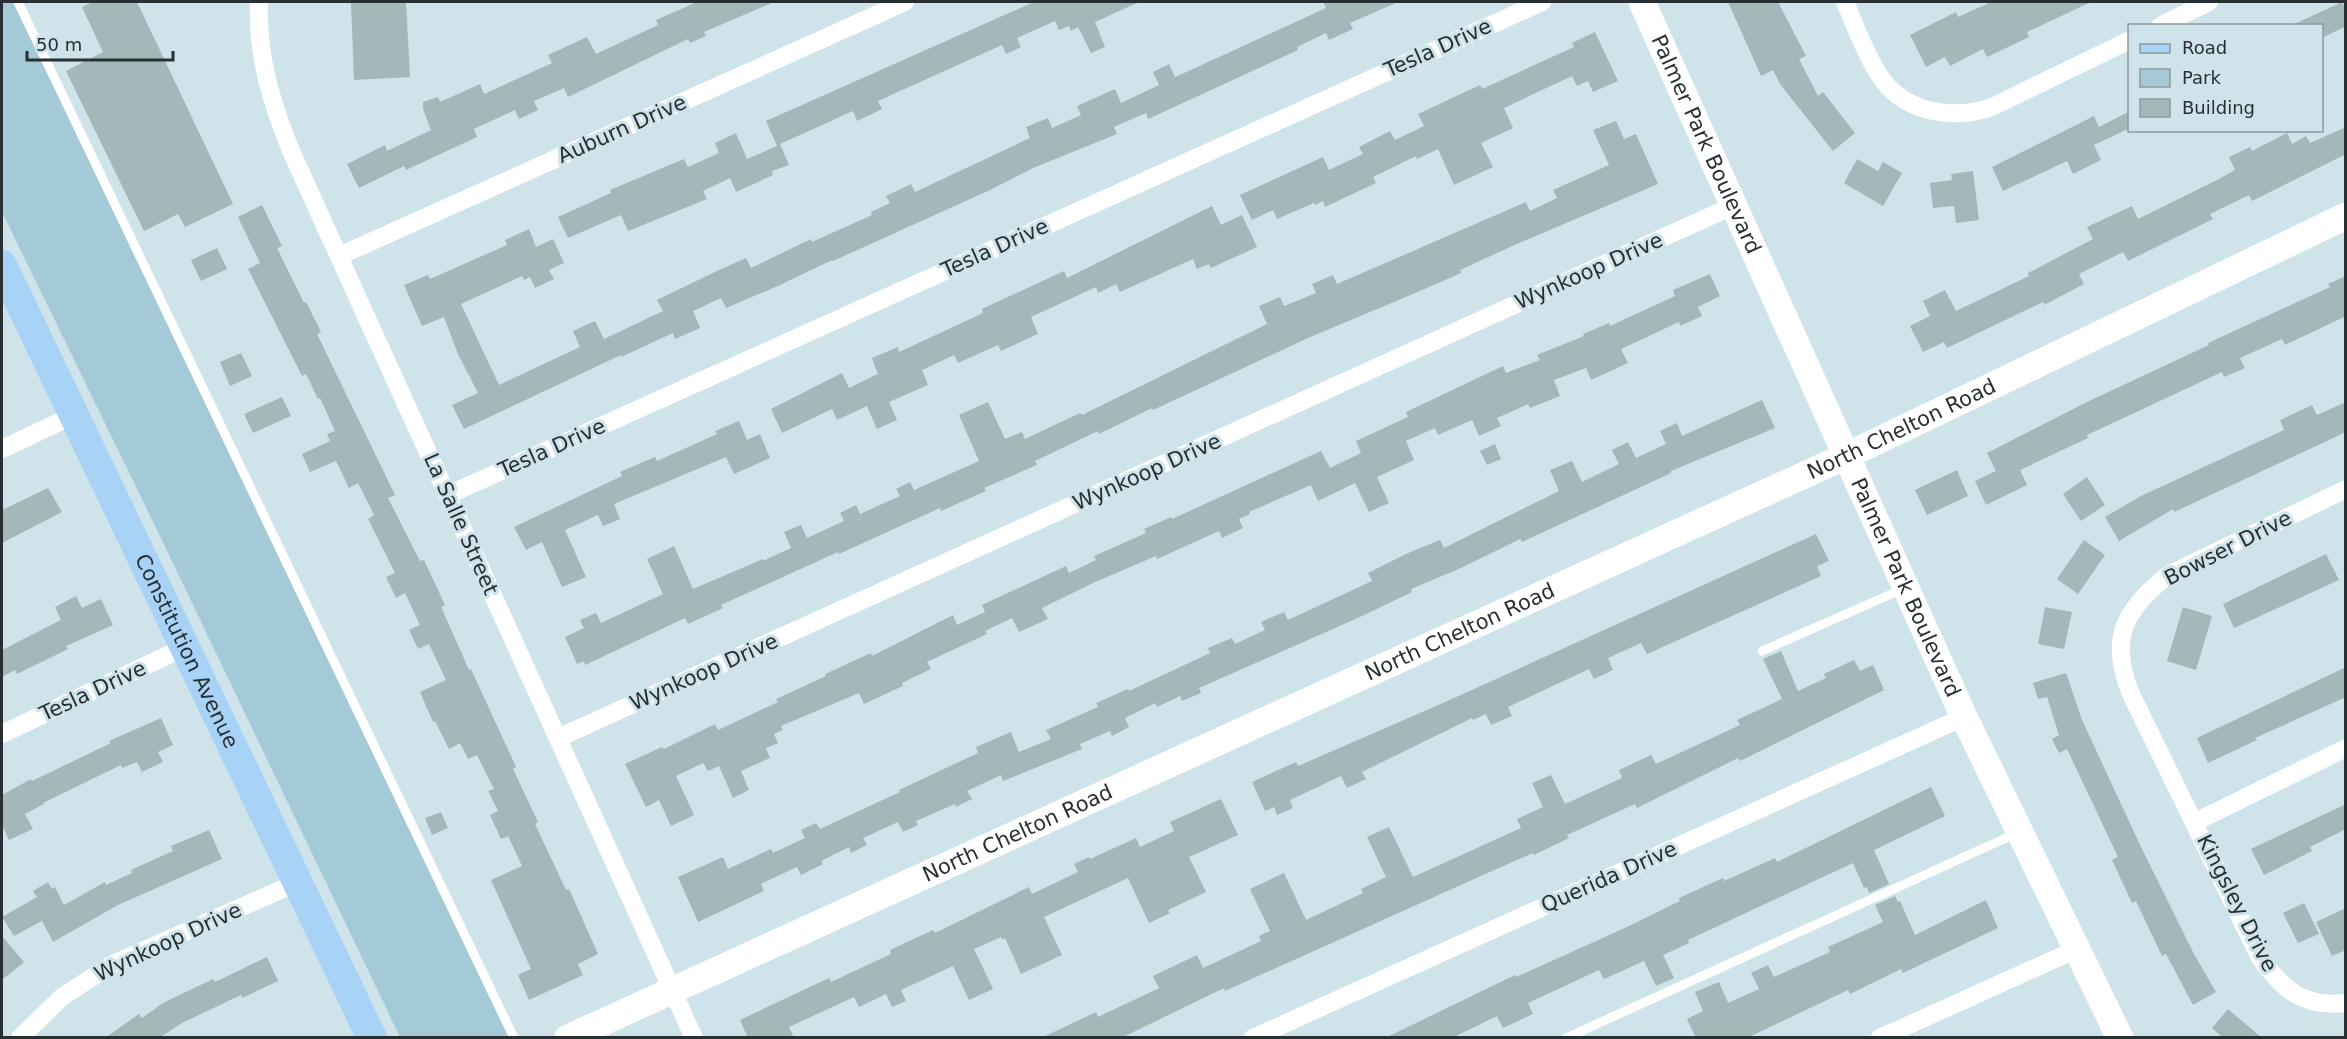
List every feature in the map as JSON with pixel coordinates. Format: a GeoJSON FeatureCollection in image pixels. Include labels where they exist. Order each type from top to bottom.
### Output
{"type":"FeatureCollection","features":[{"type":"Feature","properties":{"kind":"main road","name":"Palmer Park Boulevard"},"geometry":{"type":"LineString","coordinates":[[1642,2],[1964,717],[2120,1038]]}},
{"type":"Feature","properties":{"kind":"main road","name":"North Chelton Road"},"geometry":{"type":"LineString","coordinates":[[568,1038],[1846,456],[2346,216]]}},
{"type":"Feature","properties":{"kind":"main road","name":"Constitution Avenue"},"geometry":{"type":"LineString","coordinates":[[2,265],[372,1038]]}},
{"type":"Feature","properties":{"kind":"street","name":"La Salle Street"},"geometry":{"type":"LineString","coordinates":[[259,2],[258,25],[261,58],[276,112],[339,256],[694,1038]]}},
{"type":"Feature","properties":{"kind":"street","name":"Auburn Drive"},"geometry":{"type":"LineString","coordinates":[[339,256],[905,2]]}},
{"type":"Feature","properties":{"kind":"street","name":"Tesla Drive"},"geometry":{"type":"LineString","coordinates":[[448,495],[1542,2]]}},
{"type":"Feature","properties":{"kind":"street"},"geometry":{"type":"LineString","coordinates":[[1845,2],[1870,57],[1887,86],[1920,108],[1938,112],[1974,113],[1992,107],[2128,41]]}},
{"type":"Feature","properties":{"kind":"street"},"geometry":{"type":"LineString","coordinates":[[2164,24],[2209,2]]}},
{"type":"Feature","properties":{"kind":"street","name":"Wynkoop Drive"},"geometry":{"type":"LineString","coordinates":[[558,738],[1735,206]]}},
{"type":"Feature","properties":{"kind":"street"},"geometry":{"type":"LineString","coordinates":[[2,449],[74,415]]}},
{"type":"Feature","properties":{"kind":"street","name":"Bowser Drive"},"geometry":{"type":"LineString","coordinates":[[2195,822],[2130,692],[2121,669],[2119,648],[2130,616],[2151,589],[2168,575],[2346,489]]}},
{"type":"Feature","properties":{"kind":"street","name":"Tesla Drive"},"geometry":{"type":"LineString","coordinates":[[2,734],[185,647]]}},
{"type":"Feature","properties":{"kind":"street","name":"Querida Drive"},"geometry":{"type":"LineString","coordinates":[[1253,1038],[1964,717]]}},
{"type":"Feature","properties":{"kind":"street"},"geometry":{"type":"LineString","coordinates":[[2195,822],[2346,748]]}},
{"type":"Feature","properties":{"kind":"street","name":"Kingsley Drive"},"geometry":{"type":"LineString","coordinates":[[2195,822],[2259,956],[2272,975],[2287,990],[2306,999],[2325,1004],[2346,1004]]}},
{"type":"Feature","properties":{"kind":"street","name":"Wynkoop Drive"},"geometry":{"type":"LineString","coordinates":[[20,1038],[62,997],[111,965],[298,882]]}},
{"type":"Feature","properties":{"kind":"street"},"geometry":{"type":"LineString","coordinates":[[1880,1038],[2077,949]]}},
{"type":"Feature","properties":{"kind":"lane"},"geometry":{"type":"LineString","coordinates":[[18,2],[514,1038]]}},
{"type":"Feature","properties":{"kind":"lane"},"geometry":{"type":"LineString","coordinates":[[1762,651],[1906,588]]}},
{"type":"Feature","properties":{"kind":"lane"},"geometry":{"type":"LineString","coordinates":[[1566,1038],[2020,832]]}},
{"type":"Feature","properties":{"kind":"green space"},"geometry":{"type":"Polygon","coordinates":[[[2,2],[16,2],[510,1036],[400,1037],[2,212],[2,2]]]}},
{"type":"Feature","properties":{"kind":"building"},"geometry":{"type":"Polygon","coordinates":[[[93,2],[137,2],[233,204],[185,227],[178,214],[144,231],[66,71],[103,52],[82,7],[93,2]]]}},
{"type":"Feature","properties":{"kind":"building"},"geometry":{"type":"Polygon","coordinates":[[[351,2],[406,2],[410,77],[354,80],[351,2]]]}},
{"type":"Feature","properties":{"kind":"building"},"geometry":{"type":"Polygon","coordinates":[[[697,2],[774,2],[704,32],[706,36],[690,43],[688,39],[568,97],[564,88],[534,101],[538,110],[519,119],[515,110],[474,129],[477,137],[406,170],[404,166],[359,188],[347,164],[385,145],[387,151],[431,130],[423,109],[423,102],[438,97],[440,102],[480,84],[484,94],[552,63],[548,55],[587,37],[596,54],[658,25],[656,20],[697,2]]]}},
{"type":"Feature","properties":{"kind":"building"},"geometry":{"type":"Polygon","coordinates":[[[1034,2],[1139,2],[1095,22],[1105,47],[1091,53],[1078,27],[1071,31],[1069,26],[1059,30],[1055,21],[1017,38],[1021,47],[1006,54],[1002,45],[878,101],[882,109],[857,121],[853,111],[780,144],[789,165],[772,171],[773,175],[736,192],[730,178],[703,191],[707,199],[628,231],[621,215],[568,238],[558,217],[611,193],[610,190],[684,159],[688,167],[719,153],[715,143],[736,133],[747,159],[777,146],[766,121],[1034,2]]]}},
{"type":"Feature","properties":{"kind":"building"},"geometry":{"type":"Polygon","coordinates":[[[1323,2],[1398,2],[1350,23],[1353,29],[1329,40],[1326,33],[1297,47],[1298,50],[1148,119],[1146,113],[1114,127],[1117,134],[1033,168],[990,190],[780,285],[726,308],[721,298],[693,311],[700,328],[675,339],[673,333],[621,357],[621,355],[464,429],[452,405],[478,393],[458,354],[444,317],[422,326],[404,285],[428,275],[430,279],[507,245],[505,240],[529,229],[536,247],[553,239],[564,263],[549,270],[554,279],[535,288],[530,277],[524,280],[522,276],[461,304],[499,385],[580,347],[573,331],[595,321],[604,339],[663,311],[657,300],[719,270],[746,258],[751,268],[811,239],[812,242],[872,215],[871,212],[890,203],[886,196],[911,184],[915,192],[1030,138],[1026,127],[1048,118],[1052,128],[1081,115],[1077,106],[1115,89],[1121,103],[1159,85],[1153,72],[1169,64],[1175,77],[1326,8],[1323,2]]]}},
{"type":"Feature","properties":{"kind":"building"},"geometry":{"type":"Polygon","coordinates":[[[1728,2],[1778,2],[1806,56],[1799,59],[1818,96],[1823,92],[1855,133],[1833,151],[1780,84],[1773,70],[1761,76],[1728,2]]]}},
{"type":"Feature","properties":{"kind":"building"},"geometry":{"type":"Polygon","coordinates":[[[1991,2],[2091,2],[2027,32],[2029,37],[1987,57],[1983,49],[1950,66],[1945,57],[1926,67],[1910,35],[1956,12],[1958,17],[1991,2]]]}},
{"type":"Feature","properties":{"kind":"building"},"geometry":{"type":"Polygon","coordinates":[[[2342,2],[2346,9],[2346,26],[2323,38],[2323,24],[2294,24],[2342,2]]]}},
{"type":"Feature","properties":{"kind":"building"},"geometry":{"type":"Polygon","coordinates":[[[1595,32],[1618,81],[1593,92],[1588,81],[1577,86],[1572,76],[1504,108],[1513,128],[1481,143],[1493,167],[1454,185],[1438,149],[1417,159],[1416,156],[1373,177],[1376,183],[1325,207],[1323,201],[1277,219],[1273,210],[1252,220],[1240,195],[1323,157],[1329,170],[1363,154],[1359,147],[1390,131],[1395,140],[1424,126],[1418,114],[1480,85],[1482,89],[1574,47],[1572,43],[1595,32]]]}},
{"type":"Feature","properties":{"kind":"building"},"geometry":{"type":"Polygon","coordinates":[[[2128,112],[2128,129],[2094,145],[2101,160],[2073,174],[2067,161],[2003,191],[1992,167],[2094,116],[2099,127],[2128,112]]]}},
{"type":"Feature","properties":{"kind":"building"},"geometry":{"type":"Polygon","coordinates":[[[1616,121],[1624,139],[1636,134],[1658,184],[1519,243],[1460,270],[1461,273],[1308,338],[1099,434],[1098,431],[1035,461],[1037,465],[984,488],[986,491],[941,511],[940,508],[839,554],[838,552],[721,605],[723,608],[688,624],[685,618],[585,665],[584,661],[577,664],[565,637],[584,628],[580,620],[596,613],[601,623],[663,594],[647,559],[674,546],[693,589],[763,559],[763,561],[791,548],[784,532],[801,525],[807,538],[844,521],[840,513],[856,505],[860,514],[900,496],[896,489],[910,482],[914,490],[979,461],[959,415],[988,402],[1005,439],[1022,432],[1025,439],[1080,413],[1082,415],[1267,324],[1259,306],[1280,297],[1284,306],[1316,293],[1312,284],[1333,275],[1337,284],[1526,202],[1530,211],[1557,198],[1553,190],[1609,165],[1593,130],[1616,121]]]}},
{"type":"Feature","properties":{"kind":"building"},"geometry":{"type":"Polygon","coordinates":[[[2346,127],[2346,154],[2252,201],[2249,195],[2210,214],[2213,219],[2128,261],[2123,252],[2079,274],[2084,284],[2044,305],[2043,302],[1947,348],[1944,342],[1923,352],[1910,326],[1930,316],[1923,301],[1945,290],[1956,311],[2029,276],[2028,273],[2093,239],[2087,227],[2132,206],[2138,219],[2235,170],[2229,157],[2250,147],[2252,151],[2287,133],[2292,144],[2306,136],[2310,143],[2346,127]]]}},
{"type":"Feature","properties":{"kind":"building"},"geometry":{"type":"Polygon","coordinates":[[[1857,159],[1878,171],[1883,162],[1902,173],[1883,206],[1844,183],[1857,159]]]}},
{"type":"Feature","properties":{"kind":"building"},"geometry":{"type":"Polygon","coordinates":[[[1973,171],[1979,220],[1956,223],[1954,206],[1933,208],[1930,183],[1952,180],[1951,174],[1973,171]]]}},
{"type":"Feature","properties":{"kind":"building"},"geometry":{"type":"Polygon","coordinates":[[[262,205],[282,246],[277,248],[321,332],[317,334],[395,495],[388,498],[420,561],[424,560],[445,605],[441,607],[516,767],[513,769],[538,822],[535,824],[566,890],[569,889],[598,954],[578,964],[583,975],[529,1000],[518,975],[531,969],[491,880],[522,866],[508,836],[501,839],[490,815],[498,811],[488,791],[494,789],[477,755],[468,759],[460,743],[449,749],[435,721],[433,722],[420,692],[446,680],[429,644],[418,649],[409,630],[420,625],[405,593],[396,598],[386,577],[395,573],[368,519],[374,515],[358,483],[349,488],[336,461],[310,472],[302,454],[330,441],[327,434],[335,431],[306,374],[302,376],[248,269],[260,263],[238,217],[262,205]]]}},
{"type":"Feature","properties":{"kind":"building"},"geometry":{"type":"Polygon","coordinates":[[[1212,206],[1221,225],[1242,215],[1257,247],[1211,268],[1209,264],[1197,269],[1193,259],[1120,292],[1116,284],[1098,293],[1096,287],[1031,317],[1038,334],[1001,351],[998,345],[958,363],[954,355],[922,370],[928,385],[889,402],[897,420],[877,429],[867,406],[837,420],[832,409],[782,433],[771,409],[842,373],[849,388],[878,374],[872,358],[898,347],[899,352],[983,313],[982,309],[1064,271],[1067,278],[1212,206]]]}},
{"type":"Feature","properties":{"kind":"building"},"geometry":{"type":"Polygon","coordinates":[[[217,248],[227,269],[201,281],[191,260],[217,248]]]}},
{"type":"Feature","properties":{"kind":"building"},"geometry":{"type":"Polygon","coordinates":[[[1710,274],[1720,296],[1698,307],[1702,316],[1680,326],[1679,322],[1621,349],[1628,363],[1591,380],[1586,368],[1554,380],[1560,396],[1530,408],[1528,404],[1497,418],[1501,426],[1479,436],[1472,420],[1438,435],[1435,428],[1406,441],[1414,460],[1377,477],[1389,503],[1369,512],[1355,483],[1318,501],[1311,485],[1249,512],[1250,514],[1239,519],[1243,528],[1222,538],[1219,531],[1157,559],[1156,556],[1095,582],[1042,608],[1048,619],[1019,632],[1012,618],[985,631],[987,634],[927,662],[931,669],[902,683],[903,686],[864,704],[859,693],[781,726],[783,730],[774,734],[778,743],[766,748],[770,758],[741,771],[749,790],[733,798],[719,766],[708,771],[703,763],[676,776],[694,815],[671,826],[659,800],[646,807],[625,764],[662,747],[664,749],[715,724],[718,730],[778,702],[776,699],[826,676],[825,674],[871,653],[872,656],[953,615],[957,625],[985,612],[982,605],[1066,566],[1069,573],[1096,560],[1094,556],[1146,533],[1144,529],[1171,517],[1172,519],[1321,451],[1330,468],[1361,453],[1356,441],[1408,417],[1406,412],[1503,366],[1506,373],[1540,360],[1537,355],[1609,323],[1610,326],[1675,296],[1673,290],[1710,274]]]}},
{"type":"Feature","properties":{"kind":"building"},"geometry":{"type":"Polygon","coordinates":[[[2346,276],[2346,322],[2344,317],[2285,345],[2282,339],[2240,358],[2245,368],[2224,377],[2222,372],[2087,435],[2088,438],[2020,470],[2027,485],[1986,505],[1975,481],[1996,471],[1987,453],[2089,401],[2209,345],[2208,343],[2330,287],[2328,284],[2346,276]]]}},
{"type":"Feature","properties":{"kind":"building"},"geometry":{"type":"Polygon","coordinates":[[[241,353],[252,376],[230,386],[220,362],[241,353]]]}},
{"type":"Feature","properties":{"kind":"building"},"geometry":{"type":"Polygon","coordinates":[[[282,397],[291,416],[253,433],[244,414],[282,397]]]}},
{"type":"Feature","properties":{"kind":"building"},"geometry":{"type":"Polygon","coordinates":[[[1762,400],[1775,428],[1671,471],[1671,473],[1522,542],[1520,539],[1411,589],[1412,592],[1360,617],[1199,688],[1201,693],[1182,701],[1180,696],[1157,707],[1155,703],[1125,718],[1129,727],[1112,736],[1110,731],[1080,744],[1082,749],[1003,781],[1001,775],[967,791],[972,799],[916,821],[918,825],[903,832],[898,822],[863,838],[867,845],[851,853],[849,847],[821,861],[823,864],[801,875],[797,867],[761,884],[764,891],[698,922],[678,877],[723,857],[728,869],[771,849],[773,853],[805,838],[801,830],[816,823],[820,829],[900,792],[899,790],[978,753],[976,747],[1011,732],[1019,752],[1051,739],[1046,730],[1098,707],[1096,703],[1128,689],[1129,691],[1210,653],[1208,648],[1232,638],[1235,644],[1265,630],[1261,622],[1284,612],[1288,620],[1372,581],[1368,573],[1406,554],[1440,540],[1444,548],[1559,491],[1550,470],[1572,461],[1582,482],[1619,464],[1612,450],[1628,442],[1636,458],[1666,444],[1660,431],[1677,423],[1682,436],[1762,400]]]}},
{"type":"Feature","properties":{"kind":"building"},"geometry":{"type":"Polygon","coordinates":[[[2346,402],[2346,432],[2174,512],[2173,509],[2119,541],[2105,517],[2141,496],[2284,430],[2280,420],[2312,405],[2317,415],[2346,402]]]}},
{"type":"Feature","properties":{"kind":"building"},"geometry":{"type":"Polygon","coordinates":[[[739,421],[747,440],[760,434],[770,458],[734,474],[726,457],[614,504],[620,519],[603,526],[598,515],[565,530],[586,577],[562,587],[542,542],[526,550],[514,527],[622,476],[620,472],[655,457],[657,461],[717,434],[715,431],[739,421]]]}},
{"type":"Feature","properties":{"kind":"building"},"geometry":{"type":"Polygon","coordinates":[[[1495,444],[1501,459],[1487,465],[1480,451],[1495,444]]]}},
{"type":"Feature","properties":{"kind":"building"},"geometry":{"type":"Polygon","coordinates":[[[1957,470],[1968,496],[1927,515],[1915,490],[1957,470]]]}},
{"type":"Feature","properties":{"kind":"building"},"geometry":{"type":"Polygon","coordinates":[[[2087,477],[2105,505],[2081,521],[2063,494],[2087,477]]]}},
{"type":"Feature","properties":{"kind":"building"},"geometry":{"type":"Polygon","coordinates":[[[48,488],[62,512],[2,543],[2,510],[48,488]]]}},
{"type":"Feature","properties":{"kind":"building"},"geometry":{"type":"Polygon","coordinates":[[[1816,534],[1829,561],[1817,566],[1821,576],[1647,654],[1641,643],[1608,658],[1613,670],[1594,679],[1589,669],[1508,707],[1512,716],[1491,725],[1486,714],[1473,720],[1472,718],[1362,772],[1366,779],[1347,788],[1341,776],[1290,800],[1293,808],[1277,815],[1274,807],[1265,811],[1252,782],[1296,762],[1298,766],[1443,703],[1816,534]]]}},
{"type":"Feature","properties":{"kind":"building"},"geometry":{"type":"Polygon","coordinates":[[[2084,540],[2105,555],[2078,594],[2057,579],[2084,540]]]}},
{"type":"Feature","properties":{"kind":"building"},"geometry":{"type":"Polygon","coordinates":[[[2326,554],[2339,580],[2234,628],[2223,604],[2326,554]]]}},
{"type":"Feature","properties":{"kind":"building"},"geometry":{"type":"Polygon","coordinates":[[[76,596],[82,608],[101,599],[113,625],[66,646],[68,649],[17,674],[15,670],[2,677],[2,650],[61,620],[55,607],[76,596]]]}},
{"type":"Feature","properties":{"kind":"building"},"geometry":{"type":"Polygon","coordinates":[[[2045,607],[2072,612],[2064,649],[2038,644],[2045,607]]]}},
{"type":"Feature","properties":{"kind":"building"},"geometry":{"type":"Polygon","coordinates":[[[2183,607],[2212,616],[2196,670],[2167,661],[2183,607]]]}},
{"type":"Feature","properties":{"kind":"building"},"geometry":{"type":"Polygon","coordinates":[[[1781,651],[1798,691],[1826,678],[1824,674],[1854,660],[1860,671],[1873,665],[1884,690],[1740,761],[1738,758],[1637,808],[1635,804],[1567,835],[1569,838],[1534,855],[1533,853],[1483,875],[1225,991],[1224,988],[1121,1038],[1041,1038],[1096,1012],[1098,1017],[1159,988],[1153,976],[1197,955],[1203,968],[1261,941],[1259,936],[1270,931],[1250,889],[1284,873],[1306,920],[1363,893],[1361,889],[1386,877],[1367,837],[1389,827],[1413,877],[1521,828],[1517,819],[1543,807],[1532,783],[1551,775],[1565,804],[1622,778],[1619,770],[1651,755],[1656,764],[1740,725],[1737,720],[1782,699],[1763,659],[1781,651]]]}},
{"type":"Feature","properties":{"kind":"building"},"geometry":{"type":"Polygon","coordinates":[[[2346,667],[2346,697],[2255,738],[2257,740],[2208,763],[2197,738],[2346,667]]]}},
{"type":"Feature","properties":{"kind":"building"},"geometry":{"type":"Polygon","coordinates":[[[2066,673],[2082,720],[2141,847],[2194,954],[2216,992],[2193,1005],[2166,954],[2162,956],[2136,901],[2132,903],[2112,860],[2118,857],[2067,749],[2059,753],[2052,739],[2059,735],[2047,697],[2038,699],[2033,683],[2066,673]]]}},
{"type":"Feature","properties":{"kind":"building"},"geometry":{"type":"Polygon","coordinates":[[[161,718],[173,745],[158,752],[163,762],[142,772],[137,762],[122,768],[121,765],[43,803],[25,814],[33,829],[9,840],[2,825],[2,795],[31,779],[32,781],[111,743],[109,741],[161,718]]]}},
{"type":"Feature","properties":{"kind":"building"},"geometry":{"type":"Polygon","coordinates":[[[1931,787],[1945,816],[1874,850],[1889,884],[1869,893],[1867,887],[1864,888],[1853,863],[1688,940],[1689,943],[1663,955],[1674,978],[1656,986],[1644,961],[1604,979],[1599,970],[1528,1003],[1533,1014],[1503,1028],[1497,1016],[1452,1038],[1385,1038],[1515,975],[1516,977],[1627,927],[1680,901],[1679,898],[1775,858],[1777,862],[1931,787]]]}},
{"type":"Feature","properties":{"kind":"building"},"geometry":{"type":"Polygon","coordinates":[[[1221,799],[1238,835],[1189,857],[1206,892],[1168,910],[1170,913],[1149,923],[1128,878],[1044,917],[1062,955],[1021,974],[1005,938],[1002,940],[1001,937],[974,949],[993,989],[969,1000],[953,966],[901,990],[906,1001],[892,1007],[886,994],[859,1007],[854,997],[789,1027],[794,1038],[748,1038],[740,1020],[829,978],[831,982],[891,954],[890,950],[933,930],[935,933],[1029,887],[1032,894],[1078,872],[1074,864],[1089,857],[1090,859],[1136,838],[1140,847],[1174,831],[1170,822],[1221,799]]]}},
{"type":"Feature","properties":{"kind":"building"},"geometry":{"type":"Polygon","coordinates":[[[2346,804],[2346,829],[2310,847],[2312,851],[2264,875],[2251,849],[2346,804]]]}},
{"type":"Feature","properties":{"kind":"building"},"geometry":{"type":"Polygon","coordinates":[[[441,812],[448,828],[432,835],[425,818],[441,812]]]}},
{"type":"Feature","properties":{"kind":"building"},"geometry":{"type":"Polygon","coordinates":[[[209,830],[222,859],[118,905],[53,942],[42,921],[14,936],[2,917],[37,897],[33,891],[48,882],[52,889],[55,887],[64,905],[105,882],[106,885],[132,873],[131,870],[173,851],[171,846],[209,830]]]}},
{"type":"Feature","properties":{"kind":"building"},"geometry":{"type":"Polygon","coordinates":[[[1895,896],[1898,902],[1900,901],[1915,935],[1986,900],[1998,928],[1903,973],[1901,969],[1850,994],[1848,990],[1747,1038],[1696,1038],[1687,1019],[1703,1011],[1695,992],[1719,982],[1728,1003],[1759,989],[1751,973],[1768,965],[1774,977],[1830,952],[1828,947],[1883,922],[1875,905],[1895,896]]]}},
{"type":"Feature","properties":{"kind":"building"},"geometry":{"type":"Polygon","coordinates":[[[2304,903],[2319,934],[2298,943],[2283,913],[2304,903]]]}},
{"type":"Feature","properties":{"kind":"building"},"geometry":{"type":"Polygon","coordinates":[[[2346,908],[2346,950],[2332,956],[2316,922],[2346,908]]]}},
{"type":"Feature","properties":{"kind":"building"},"geometry":{"type":"Polygon","coordinates":[[[2,936],[24,962],[2,980],[2,936]]]}},
{"type":"Feature","properties":{"kind":"building"},"geometry":{"type":"Polygon","coordinates":[[[267,957],[278,981],[242,998],[241,995],[182,1023],[159,1038],[105,1038],[139,1014],[142,1018],[163,1003],[213,979],[215,982],[267,957]]]}},
{"type":"Feature","properties":{"kind":"building"},"geometry":{"type":"Polygon","coordinates":[[[2228,1009],[2262,1038],[2223,1038],[2212,1028],[2228,1009]]]}}]}
